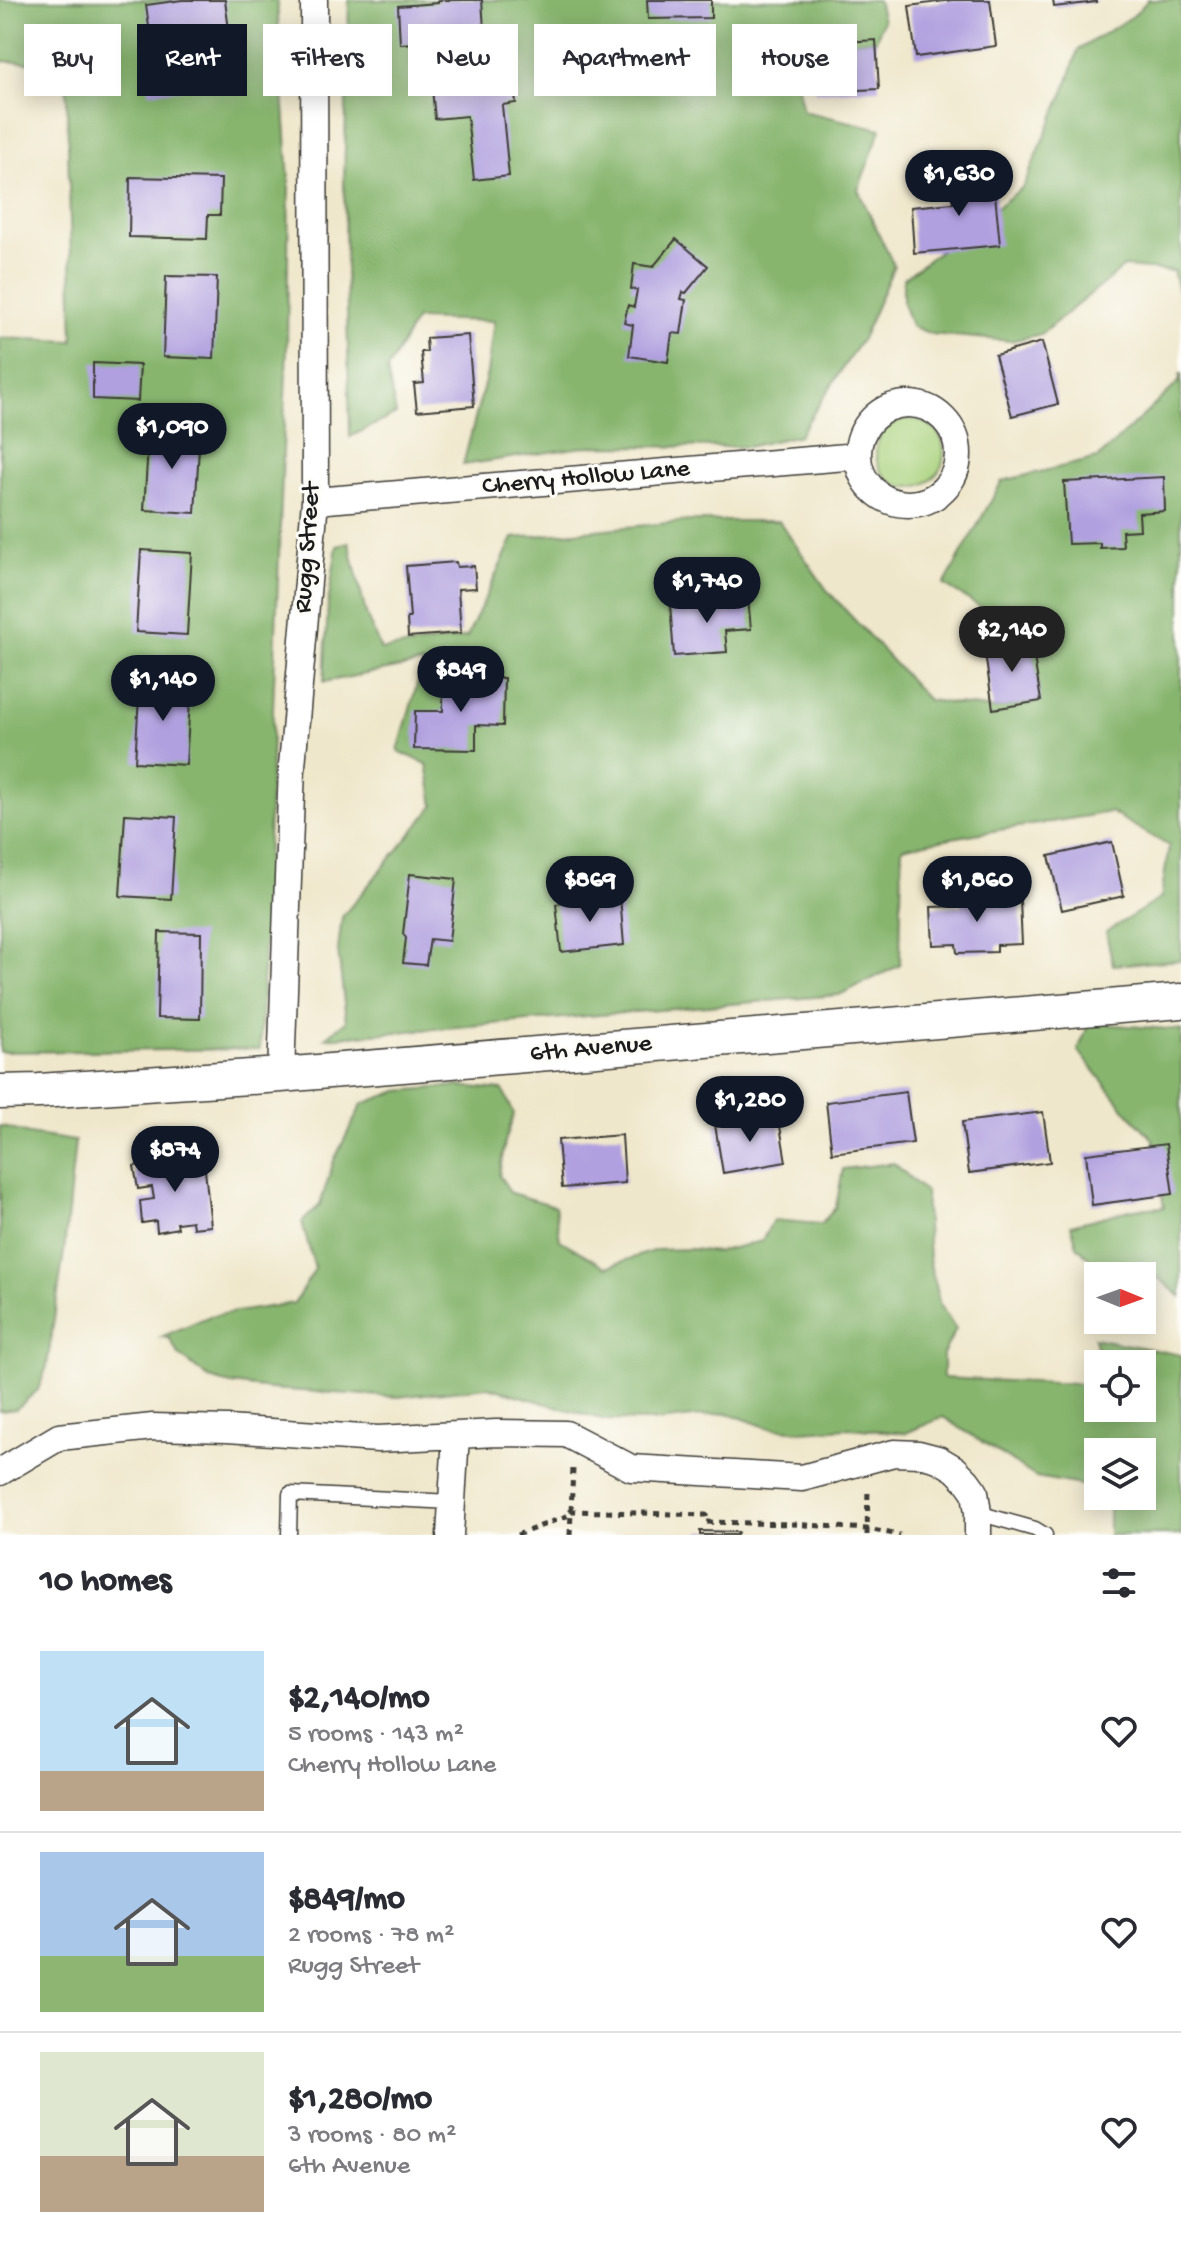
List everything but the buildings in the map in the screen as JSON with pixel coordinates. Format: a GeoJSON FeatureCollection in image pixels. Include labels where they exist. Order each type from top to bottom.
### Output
{"type":"FeatureCollection","features":[{"type":"Feature","properties":{"kind":"street","name":"Rugg Street"},"geometry":{"type":"LineString","coordinates":[[281,1075],[292,766],[315,501],[313,10]]}},
{"type":"Feature","properties":{"kind":"street","name":"Cherry Hollow Lane"},"geometry":{"type":"LineString","coordinates":[[315,501],[858,456]]}},
{"type":"Feature","properties":{"kind":"street","name":"6th Avenue"},"geometry":{"type":"LineString","coordinates":[[0,1092],[281,1075],[1181,1001]]}},
{"type":"Feature","properties":{"kind":"street"},"geometry":{"type":"LineString","coordinates":[[0,1472],[59,1437],[153,1427],[378,1439],[496,1433],[566,1434],[631,1468],[802,1478],[894,1453],[919,1454],[938,1459],[967,1481],[975,1492],[978,1524]]}},
{"type":"Feature","properties":{"kind":"street"},"geometry":{"type":"LineString","coordinates":[[450,1535],[456,1435]]}},
{"type":"Feature","properties":{"kind":"lane"},"geometry":{"type":"LineString","coordinates":[[289,1535],[290,1494],[452,1502]]}},
{"type":"Feature","properties":{"kind":"lane"},"geometry":{"type":"LineString","coordinates":[[978,1524],[1035,1529],[1045,1535]]}},
{"type":"Feature","properties":{"kind":"path"},"geometry":{"type":"LineString","coordinates":[[570,1535],[574,1438]]}},
{"type":"Feature","properties":{"kind":"path"},"geometry":{"type":"LineString","coordinates":[[867,1532],[868,1459]]}},
{"type":"Feature","properties":{"kind":"path"},"geometry":{"type":"LineString","coordinates":[[517,1535],[572,1513],[706,1515],[706,1522],[792,1524],[900,1535]]}},
{"type":"Feature","properties":{"kind":"green space"},"geometry":{"type":"Polygon","coordinates":[[[0,0],[277,0],[279,24],[263,24],[263,96],[283,96],[289,181],[287,346],[260,1049],[0,1052],[0,338],[73,341],[67,96],[121,96],[121,24],[24,24],[24,62],[0,61],[0,0]]]}},
{"type":"Feature","properties":{"kind":"green space"},"geometry":{"type":"Polygon","coordinates":[[[349,0],[878,0],[883,21],[876,40],[857,41],[857,24],[732,24],[732,96],[800,96],[803,111],[881,129],[858,190],[894,266],[863,337],[799,435],[747,447],[590,446],[463,465],[487,373],[494,321],[416,319],[387,370],[396,414],[350,437],[344,183],[346,96],[392,96],[392,24],[348,24],[349,0]]]}},
{"type":"Feature","properties":{"kind":"green space"},"geometry":{"type":"Polygon","coordinates":[[[1148,0],[1181,0],[1181,301],[1173,271],[1124,267],[1041,334],[1011,341],[931,334],[911,326],[903,303],[903,279],[1023,187],[1065,90],[1078,50],[1133,16],[1148,0]]]}},
{"type":"Feature","properties":{"kind":"green space"},"geometry":{"type":"Polygon","coordinates":[[[1181,373],[1181,960],[1113,965],[1106,932],[1161,898],[1169,846],[1110,812],[902,848],[900,965],[839,995],[325,1038],[346,1021],[338,950],[342,917],[434,806],[427,764],[398,751],[423,663],[324,682],[328,603],[337,546],[349,542],[366,614],[381,650],[467,637],[513,538],[689,521],[779,521],[827,590],[928,700],[993,709],[1040,701],[1031,638],[944,585],[1002,481],[1098,458],[1179,382],[1181,373]]]}},
{"type":"Feature","properties":{"kind":"green space"},"geometry":{"type":"Polygon","coordinates":[[[910,419],[934,429],[944,453],[934,477],[910,487],[886,477],[876,453],[886,429],[910,419]]]}},
{"type":"Feature","properties":{"kind":"green space"},"geometry":{"type":"Polygon","coordinates":[[[1089,1023],[1181,1030],[1181,1297],[1156,1278],[1156,1262],[1100,1262],[1090,1259],[1077,1246],[1071,1225],[1134,1209],[1164,1207],[1153,1139],[1078,1050],[1089,1023]]]}},
{"type":"Feature","properties":{"kind":"green space"},"geometry":{"type":"Polygon","coordinates":[[[457,1086],[503,1090],[514,1114],[499,1175],[511,1193],[555,1206],[560,1240],[606,1267],[656,1250],[716,1252],[762,1241],[773,1220],[821,1224],[836,1207],[843,1169],[894,1163],[925,1192],[929,1259],[940,1306],[956,1329],[943,1354],[943,1378],[1084,1384],[1084,1422],[1156,1422],[1156,1350],[1181,1355],[1181,1535],[1109,1535],[1109,1510],[1156,1510],[1156,1438],[1084,1438],[1084,1486],[1036,1477],[943,1417],[906,1433],[849,1428],[800,1431],[766,1427],[728,1413],[658,1421],[605,1420],[488,1387],[398,1397],[270,1389],[209,1378],[179,1355],[169,1338],[161,1337],[210,1316],[294,1303],[315,1269],[302,1222],[320,1205],[334,1160],[362,1104],[398,1091],[457,1086]]]}},
{"type":"Feature","properties":{"kind":"green space"},"geometry":{"type":"Polygon","coordinates":[[[0,1126],[75,1141],[64,1252],[47,1366],[38,1390],[16,1409],[0,1411],[0,1126]]]}},
{"type":"Feature","properties":{"kind":"green space"},"geometry":{"type":"Polygon","coordinates":[[[1094,1338],[1155,1350],[1097,1350],[1094,1338]]]}}]}
